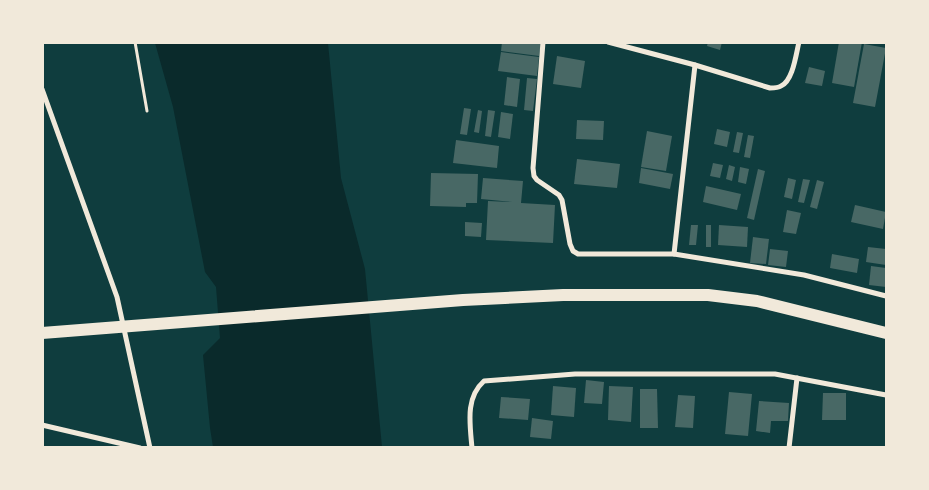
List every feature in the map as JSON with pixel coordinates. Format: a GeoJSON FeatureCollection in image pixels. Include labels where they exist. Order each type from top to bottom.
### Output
{"type":"FeatureCollection","features":[{"type":"Feature","properties":{"kind":"main road"},"geometry":{"type":"LineString","coordinates":[[42,333],[463,300],[563,295],[708,295],[757,301],[886,333]]}},
{"type":"Feature","properties":{"kind":"street"},"geometry":{"type":"LineString","coordinates":[[542,42],[534,176],[559,195],[562,200],[573,251],[578,254],[674,254],[804,275],[886,296]]}},
{"type":"Feature","properties":{"kind":"street"},"geometry":{"type":"LineString","coordinates":[[608,42],[695,65],[770,88],[780,88],[790,77],[800,42]]}},
{"type":"Feature","properties":{"kind":"street"},"geometry":{"type":"LineString","coordinates":[[674,254],[695,65]]}},
{"type":"Feature","properties":{"kind":"street"},"geometry":{"type":"LineString","coordinates":[[42,90],[117,297],[150,448]]}},
{"type":"Feature","properties":{"kind":"street"},"geometry":{"type":"LineString","coordinates":[[472,448],[471,399],[477,388],[484,381],[575,374],[775,374],[886,395]]}},
{"type":"Feature","properties":{"kind":"street"},"geometry":{"type":"LineString","coordinates":[[790,448],[797,378]]}},
{"type":"Feature","properties":{"kind":"street"},"geometry":{"type":"LineString","coordinates":[[42,426],[140,448]]}},
{"type":"Feature","properties":{"kind":"path"},"geometry":{"type":"LineString","coordinates":[[136,42],[147,111]]}},
{"type":"Feature","properties":{"kind":"water"},"geometry":{"type":"Polygon","coordinates":[[[155,43],[328,43],[341,178],[365,269],[382,447],[213,447],[203,355],[220,338],[216,287],[205,272],[173,107],[155,43]]]}},
{"type":"Feature","properties":{"kind":"building"},"geometry":{"type":"Polygon","coordinates":[[[502,42],[541,42],[539,56],[501,51],[502,42]]]}},
{"type":"Feature","properties":{"kind":"building"},"geometry":{"type":"Polygon","coordinates":[[[708,42],[722,42],[720,50],[707,46],[708,42]]]}},
{"type":"Feature","properties":{"kind":"building"},"geometry":{"type":"Polygon","coordinates":[[[839,42],[862,42],[854,87],[832,83],[839,42]]]}},
{"type":"Feature","properties":{"kind":"building"},"geometry":{"type":"Polygon","coordinates":[[[864,44],[886,48],[875,107],[853,103],[864,44]]]}},
{"type":"Feature","properties":{"kind":"building"},"geometry":{"type":"Polygon","coordinates":[[[501,52],[539,57],[537,76],[498,71],[501,52]]]}},
{"type":"Feature","properties":{"kind":"building"},"geometry":{"type":"Polygon","coordinates":[[[557,56],[585,61],[581,88],[553,84],[557,56]]]}},
{"type":"Feature","properties":{"kind":"building"},"geometry":{"type":"Polygon","coordinates":[[[809,67],[825,71],[822,86],[805,83],[809,67]]]}},
{"type":"Feature","properties":{"kind":"building"},"geometry":{"type":"Polygon","coordinates":[[[507,77],[520,79],[517,107],[504,105],[507,77]]]}},
{"type":"Feature","properties":{"kind":"building"},"geometry":{"type":"Polygon","coordinates":[[[527,78],[537,79],[533,111],[524,110],[527,78]]]}},
{"type":"Feature","properties":{"kind":"building"},"geometry":{"type":"Polygon","coordinates":[[[464,108],[471,109],[467,135],[460,134],[464,108]]]}},
{"type":"Feature","properties":{"kind":"building"},"geometry":{"type":"Polygon","coordinates":[[[478,110],[482,111],[479,133],[474,132],[478,110]]]}},
{"type":"Feature","properties":{"kind":"building"},"geometry":{"type":"Polygon","coordinates":[[[488,110],[495,111],[491,137],[485,136],[488,110]]]}},
{"type":"Feature","properties":{"kind":"building"},"geometry":{"type":"Polygon","coordinates":[[[501,112],[513,114],[510,139],[498,137],[501,112]]]}},
{"type":"Feature","properties":{"kind":"building"},"geometry":{"type":"Polygon","coordinates":[[[577,120],[604,121],[603,140],[576,139],[577,120]]]}},
{"type":"Feature","properties":{"kind":"building"},"geometry":{"type":"Polygon","coordinates":[[[717,129],[730,132],[727,147],[714,144],[717,129]]]}},
{"type":"Feature","properties":{"kind":"building"},"geometry":{"type":"Polygon","coordinates":[[[647,131],[672,136],[666,171],[641,167],[647,131]]]}},
{"type":"Feature","properties":{"kind":"building"},"geometry":{"type":"Polygon","coordinates":[[[737,132],[743,133],[739,153],[733,152],[737,132]]]}},
{"type":"Feature","properties":{"kind":"building"},"geometry":{"type":"Polygon","coordinates":[[[748,135],[754,136],[750,158],[744,157],[748,135]]]}},
{"type":"Feature","properties":{"kind":"building"},"geometry":{"type":"Polygon","coordinates":[[[456,140],[499,146],[497,168],[453,163],[456,140]]]}},
{"type":"Feature","properties":{"kind":"building"},"geometry":{"type":"Polygon","coordinates":[[[577,159],[620,164],[617,188],[574,184],[577,159]]]}},
{"type":"Feature","properties":{"kind":"building"},"geometry":{"type":"Polygon","coordinates":[[[713,163],[723,165],[720,178],[710,176],[713,163]]]}},
{"type":"Feature","properties":{"kind":"building"},"geometry":{"type":"Polygon","coordinates":[[[729,165],[735,167],[732,181],[726,179],[729,165]]]}},
{"type":"Feature","properties":{"kind":"building"},"geometry":{"type":"Polygon","coordinates":[[[740,167],[749,169],[746,184],[738,182],[740,167]]]}},
{"type":"Feature","properties":{"kind":"building"},"geometry":{"type":"Polygon","coordinates":[[[641,168],[673,174],[670,189],[639,183],[641,168]]]}},
{"type":"Feature","properties":{"kind":"building"},"geometry":{"type":"Polygon","coordinates":[[[758,169],[765,171],[754,220],[747,218],[758,169]]]}},
{"type":"Feature","properties":{"kind":"building"},"geometry":{"type":"Polygon","coordinates":[[[431,173],[478,174],[477,203],[466,203],[466,207],[430,206],[431,173]]]}},
{"type":"Feature","properties":{"kind":"building"},"geometry":{"type":"Polygon","coordinates":[[[483,178],[523,181],[521,203],[555,205],[553,243],[486,240],[488,201],[513,202],[481,199],[483,178]]]}},
{"type":"Feature","properties":{"kind":"building"},"geometry":{"type":"Polygon","coordinates":[[[788,178],[796,180],[792,199],[784,197],[788,178]]]}},
{"type":"Feature","properties":{"kind":"building"},"geometry":{"type":"Polygon","coordinates":[[[803,179],[810,180],[804,203],[798,202],[803,179]]]}},
{"type":"Feature","properties":{"kind":"building"},"geometry":{"type":"Polygon","coordinates":[[[817,180],[824,182],[817,209],[810,207],[817,180]]]}},
{"type":"Feature","properties":{"kind":"building"},"geometry":{"type":"Polygon","coordinates":[[[706,186],[741,194],[737,210],[703,202],[706,186]]]}},
{"type":"Feature","properties":{"kind":"building"},"geometry":{"type":"Polygon","coordinates":[[[855,205],[886,212],[883,229],[851,222],[855,205]]]}},
{"type":"Feature","properties":{"kind":"building"},"geometry":{"type":"Polygon","coordinates":[[[787,210],[801,213],[796,234],[783,232],[787,210]]]}},
{"type":"Feature","properties":{"kind":"building"},"geometry":{"type":"Polygon","coordinates":[[[465,222],[482,223],[481,237],[465,236],[465,222]]]}},
{"type":"Feature","properties":{"kind":"building"},"geometry":{"type":"Polygon","coordinates":[[[691,225],[698,225],[696,245],[689,245],[691,225]]]}},
{"type":"Feature","properties":{"kind":"building"},"geometry":{"type":"Polygon","coordinates":[[[706,225],[711,225],[711,247],[706,247],[706,225]]]}},
{"type":"Feature","properties":{"kind":"building"},"geometry":{"type":"Polygon","coordinates":[[[719,225],[748,227],[747,247],[718,245],[719,225]]]}},
{"type":"Feature","properties":{"kind":"building"},"geometry":{"type":"Polygon","coordinates":[[[753,237],[769,239],[766,264],[750,263],[753,237]]]}},
{"type":"Feature","properties":{"kind":"building"},"geometry":{"type":"Polygon","coordinates":[[[868,247],[886,249],[886,265],[866,262],[868,247]]]}},
{"type":"Feature","properties":{"kind":"building"},"geometry":{"type":"Polygon","coordinates":[[[770,249],[788,251],[786,267],[768,265],[770,249]]]}},
{"type":"Feature","properties":{"kind":"building"},"geometry":{"type":"Polygon","coordinates":[[[832,254],[859,259],[857,273],[830,268],[832,254]]]}},
{"type":"Feature","properties":{"kind":"building"},"geometry":{"type":"Polygon","coordinates":[[[871,266],[886,268],[886,287],[869,285],[871,266]]]}},
{"type":"Feature","properties":{"kind":"building"},"geometry":{"type":"Polygon","coordinates":[[[586,380],[604,382],[602,404],[584,403],[586,380]]]}},
{"type":"Feature","properties":{"kind":"building"},"geometry":{"type":"Polygon","coordinates":[[[553,386],[576,388],[574,417],[551,415],[553,386]]]}},
{"type":"Feature","properties":{"kind":"building"},"geometry":{"type":"Polygon","coordinates":[[[609,386],[633,387],[631,422],[608,420],[609,386]]]}},
{"type":"Feature","properties":{"kind":"building"},"geometry":{"type":"Polygon","coordinates":[[[640,389],[657,389],[658,428],[640,428],[640,389]]]}},
{"type":"Feature","properties":{"kind":"building"},"geometry":{"type":"Polygon","coordinates":[[[729,392],[752,394],[748,436],[725,434],[729,392]]]}},
{"type":"Feature","properties":{"kind":"building"},"geometry":{"type":"Polygon","coordinates":[[[823,393],[846,393],[846,420],[822,420],[823,393]]]}},
{"type":"Feature","properties":{"kind":"building"},"geometry":{"type":"Polygon","coordinates":[[[678,395],[695,396],[693,428],[675,427],[678,395]]]}},
{"type":"Feature","properties":{"kind":"building"},"geometry":{"type":"Polygon","coordinates":[[[501,397],[530,399],[528,420],[499,418],[501,397]]]}},
{"type":"Feature","properties":{"kind":"building"},"geometry":{"type":"Polygon","coordinates":[[[759,401],[789,403],[788,421],[771,421],[770,433],[756,431],[759,401]]]}},
{"type":"Feature","properties":{"kind":"building"},"geometry":{"type":"Polygon","coordinates":[[[532,418],[553,421],[551,439],[530,437],[532,418]]]}}]}
